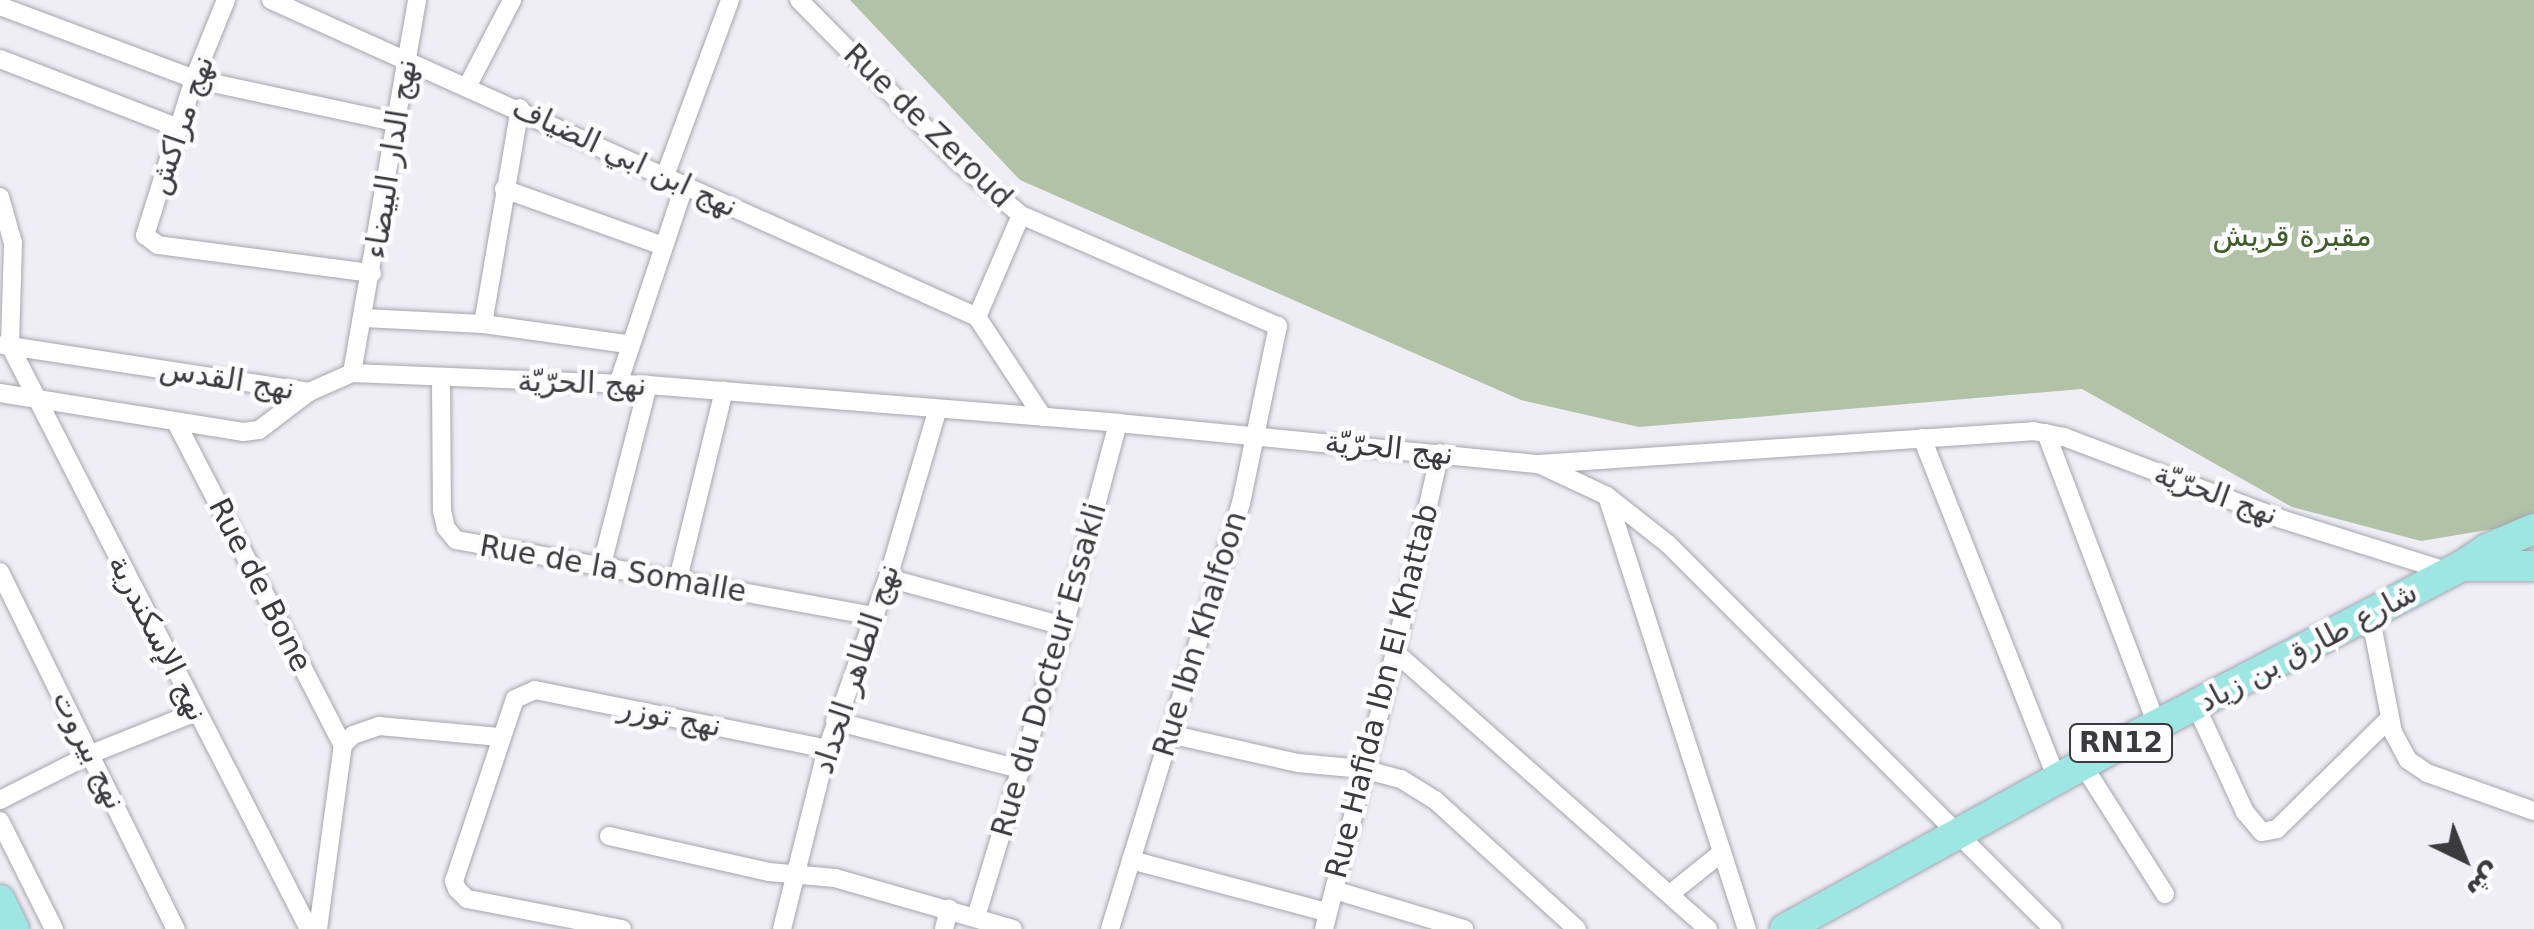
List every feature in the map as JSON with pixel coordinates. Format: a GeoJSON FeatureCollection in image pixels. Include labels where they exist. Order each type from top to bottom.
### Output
{"type":"FeatureCollection","features":[{"type":"Feature","properties":{"kind":"main road","name":"شارع طارق بن زياد"},"geometry":{"type":"LineString","coordinates":[[1784,929],[2514,535],[2534,530]]}},
{"type":"Feature","properties":{"kind":"main road","name":"شارع طارق بن زياد"},"geometry":{"type":"LineString","coordinates":[[2456,569],[2534,566]]}},
{"type":"Feature","properties":{"kind":"main road"},"geometry":{"type":"LineString","coordinates":[[0,900],[14,929]]}},
{"type":"Feature","properties":{"kind":"street","name":"نهج مراكش"},"geometry":{"type":"LineString","coordinates":[[226,0],[194,79],[145,234],[158,245],[372,273]]}},
{"type":"Feature","properties":{"kind":"street","name":"نهج ابن ابي الضياف"},"geometry":{"type":"LineString","coordinates":[[271,0],[520,108],[977,317]]}},
{"type":"Feature","properties":{"kind":"street","name":"نهج الدار البيضاء"},"geometry":{"type":"LineString","coordinates":[[352,373],[417,0]]}},
{"type":"Feature","properties":{"kind":"street"},"geometry":{"type":"LineString","coordinates":[[468,85],[512,0]]}},
{"type":"Feature","properties":{"kind":"street"},"geometry":{"type":"LineString","coordinates":[[665,176],[730,0]]}},
{"type":"Feature","properties":{"kind":"street","name":"Rue de Zeroud"},"geometry":{"type":"LineString","coordinates":[[799,0],[962,164],[1021,216],[1270,320],[1278,326],[1277,336]]}},
{"type":"Feature","properties":{"kind":"street"},"geometry":{"type":"LineString","coordinates":[[0,6],[194,79],[394,122]]}},
{"type":"Feature","properties":{"kind":"street"},"geometry":{"type":"LineString","coordinates":[[0,59],[180,128]]}},
{"type":"Feature","properties":{"kind":"street"},"geometry":{"type":"LineString","coordinates":[[483,324],[520,108]]}},
{"type":"Feature","properties":{"kind":"street"},"geometry":{"type":"LineString","coordinates":[[618,384],[628,344],[685,184]]}},
{"type":"Feature","properties":{"kind":"street"},"geometry":{"type":"LineString","coordinates":[[504,189],[663,246]]}},
{"type":"Feature","properties":{"kind":"street"},"geometry":{"type":"LineString","coordinates":[[0,197],[13,243],[5,345]]}},
{"type":"Feature","properties":{"kind":"street"},"geometry":{"type":"LineString","coordinates":[[1021,216],[977,317],[1044,416]]}},
{"type":"Feature","properties":{"kind":"street"},"geometry":{"type":"LineString","coordinates":[[364,318],[483,324],[628,344]]}},
{"type":"Feature","properties":{"kind":"street","name":"Rue Ibn Khalfoon"},"geometry":{"type":"LineString","coordinates":[[1110,929],[1241,503],[1277,336]]}},
{"type":"Feature","properties":{"kind":"street","name":"نهج القدس"},"geometry":{"type":"LineString","coordinates":[[5,345],[309,392]]}},
{"type":"Feature","properties":{"kind":"street","name":"نهج الإسكندرية"},"geometry":{"type":"LineString","coordinates":[[5,345],[309,929]]}},
{"type":"Feature","properties":{"kind":"street","name":"نهج الحرّيّة"},"geometry":{"type":"LineString","coordinates":[[309,392],[352,373],[648,385],[937,411],[1118,422],[1538,464],[2005,431],[2046,433],[2281,519],[2456,569]]}},
{"type":"Feature","properties":{"kind":"street","name":"Rue de la Somalle"},"geometry":{"type":"LineString","coordinates":[[441,378],[442,511],[450,534],[470,545],[875,616]]}},
{"type":"Feature","properties":{"kind":"street"},"geometry":{"type":"LineString","coordinates":[[601,568],[648,385]]}},
{"type":"Feature","properties":{"kind":"street"},"geometry":{"type":"LineString","coordinates":[[678,579],[724,391]]}},
{"type":"Feature","properties":{"kind":"street","name":"نهج القدس"},"geometry":{"type":"LineString","coordinates":[[0,393],[178,424],[258,430],[309,392]]}},
{"type":"Feature","properties":{"kind":"street","name":"نهج الطاهر الحداد"},"geometry":{"type":"LineString","coordinates":[[782,929],[835,722],[888,578],[937,411]]}},
{"type":"Feature","properties":{"kind":"street","name":"Rue du Docteur Essakli"},"geometry":{"type":"LineString","coordinates":[[976,917],[1064,626],[1118,422]]}},
{"type":"Feature","properties":{"kind":"street","name":"Rue de Bone"},"geometry":{"type":"LineString","coordinates":[[178,424],[343,745]]}},
{"type":"Feature","properties":{"kind":"street"},"geometry":{"type":"LineString","coordinates":[[2046,433],[2157,725]]}},
{"type":"Feature","properties":{"kind":"street"},"geometry":{"type":"LineString","coordinates":[[1922,438],[2070,772],[2164,894]]}},
{"type":"Feature","properties":{"kind":"street","name":"Rue Hafida Ibn El Khattab"},"geometry":{"type":"LineString","coordinates":[[1326,920],[1362,768],[1395,652],[1440,452]]}},
{"type":"Feature","properties":{"kind":"street"},"geometry":{"type":"LineString","coordinates":[[1538,464],[1607,496],[1738,609],[2053,929]]}},
{"type":"Feature","properties":{"kind":"street"},"geometry":{"type":"LineString","coordinates":[[1607,496],[1746,929]]}},
{"type":"Feature","properties":{"kind":"street","name":"نهج بيروت"},"geometry":{"type":"LineString","coordinates":[[0,572],[176,929]]}},
{"type":"Feature","properties":{"kind":"street"},"geometry":{"type":"LineString","coordinates":[[888,578],[1064,626]]}},
{"type":"Feature","properties":{"kind":"street"},"geometry":{"type":"LineString","coordinates":[[2370,614],[2390,718],[2401,751],[2418,768],[2534,811]]}},
{"type":"Feature","properties":{"kind":"street"},"geometry":{"type":"LineString","coordinates":[[1395,652],[1708,929]]}},
{"type":"Feature","properties":{"kind":"street","name":"نهج توزر"},"geometry":{"type":"LineString","coordinates":[[500,737],[514,699],[535,690],[827,749]]}},
{"type":"Feature","properties":{"kind":"street"},"geometry":{"type":"LineString","coordinates":[[2196,706],[2245,812],[2262,832],[2277,829],[2290,818],[2390,718]]}},
{"type":"Feature","properties":{"kind":"street"},"geometry":{"type":"LineString","coordinates":[[0,800],[91,754],[196,712]]}},
{"type":"Feature","properties":{"kind":"street"},"geometry":{"type":"LineString","coordinates":[[835,722],[1019,769]]}},
{"type":"Feature","properties":{"kind":"street"},"geometry":{"type":"LineString","coordinates":[[318,929],[343,745],[353,735],[379,726],[500,737],[454,881],[459,895],[622,929]]}},
{"type":"Feature","properties":{"kind":"street"},"geometry":{"type":"LineString","coordinates":[[1169,734],[1298,763],[1362,768],[1401,780],[1434,800],[1577,929]]}},
{"type":"Feature","properties":{"kind":"street"},"geometry":{"type":"LineString","coordinates":[[0,821],[54,929]]}},
{"type":"Feature","properties":{"kind":"street"},"geometry":{"type":"LineString","coordinates":[[609,836],[795,874],[834,878],[1013,929]]}},
{"type":"Feature","properties":{"kind":"street"},"geometry":{"type":"LineString","coordinates":[[1670,894],[1720,854]]}},
{"type":"Feature","properties":{"kind":"street"},"geometry":{"type":"LineString","coordinates":[[1131,860],[1326,920]]}},
{"type":"Feature","properties":{"kind":"street"},"geometry":{"type":"LineString","coordinates":[[1334,890],[1464,929]]}},
{"type":"Feature","properties":{"kind":"street"},"geometry":{"type":"LineString","coordinates":[[944,929],[949,909]]}},
{"type":"Feature","properties":{"kind":"green space","name":"مقبرة قريش"},"geometry":{"type":"Polygon","coordinates":[[[850,0],[2534,0],[2534,518],[2517,525],[2421,541],[2292,507],[2082,389],[1639,427],[1521,400],[1020,180],[850,0]]]}}]}
